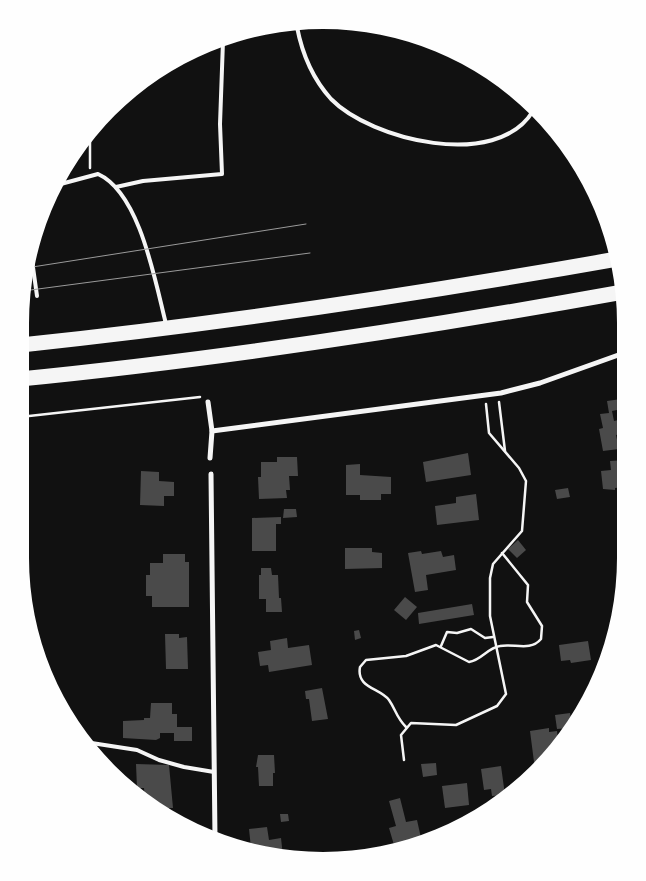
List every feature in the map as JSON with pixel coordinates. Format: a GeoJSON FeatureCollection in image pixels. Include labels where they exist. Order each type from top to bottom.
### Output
{"type":"FeatureCollection","features":[{"type":"Feature","properties":{"kind":"highway"},"geometry":{"type":"LineString","coordinates":[[29,344],[363,302],[610,260]]}},
{"type":"Feature","properties":{"kind":"highway"},"geometry":{"type":"LineString","coordinates":[[29,378],[166,364],[306,344],[463,321],[616,293]]}},
{"type":"Feature","properties":{"kind":"street"},"geometry":{"type":"LineString","coordinates":[[212,431],[501,393],[540,382],[617,355]]}},
{"type":"Feature","properties":{"kind":"street"},"geometry":{"type":"LineString","coordinates":[[208,402],[212,431],[210,458]]}},
{"type":"Feature","properties":{"kind":"street"},"geometry":{"type":"LineString","coordinates":[[211,474],[214,832]]}},
{"type":"Feature","properties":{"kind":"lane"},"geometry":{"type":"LineString","coordinates":[[298,30],[307,62],[319,84],[333,100],[353,115],[384,130],[416,139],[452,145],[476,146],[512,131],[530,114]]}},
{"type":"Feature","properties":{"kind":"lane"},"geometry":{"type":"LineString","coordinates":[[116,187],[143,181],[198,178],[222,174],[220,124],[223,46]]}},
{"type":"Feature","properties":{"kind":"lane"},"geometry":{"type":"LineString","coordinates":[[65,182],[90,174],[98,174],[116,187],[131,207],[156,284],[167,328]]}},
{"type":"Feature","properties":{"kind":"lane"},"geometry":{"type":"LineString","coordinates":[[33,270],[37,296]]}},
{"type":"Feature","properties":{"kind":"lane"},"geometry":{"type":"LineString","coordinates":[[95,744],[137,750],[159,760],[184,767],[214,772]]}},
{"type":"Feature","properties":{"kind":"path"},"geometry":{"type":"LineString","coordinates":[[90,144],[90,174]]}},
{"type":"Feature","properties":{"kind":"path"},"geometry":{"type":"LineString","coordinates":[[29,416],[204,396],[208,402]]}},
{"type":"Feature","properties":{"kind":"path"},"geometry":{"type":"LineString","coordinates":[[499,400],[506,452]]}},
{"type":"Feature","properties":{"kind":"path"},"geometry":{"type":"LineString","coordinates":[[404,760],[401,738],[406,727],[416,722],[456,725],[500,703],[505,698],[506,690],[490,616],[490,578],[493,564],[522,531],[525,510],[525,476],[489,433],[486,403]]}},
{"type":"Feature","properties":{"kind":"path"},"geometry":{"type":"LineString","coordinates":[[406,727],[397,717],[389,699],[365,684],[361,678],[360,668],[369,658],[406,656],[433,645],[441,646],[462,660],[469,662],[478,660],[486,651],[496,647],[531,646],[538,642],[543,633],[542,626],[528,605],[528,585],[502,553]]}},
{"type":"Feature","properties":{"kind":"path"},"geometry":{"type":"LineString","coordinates":[[441,646],[447,632],[457,633],[471,629],[485,638],[494,637]]}},
{"type":"Feature","properties":{"kind":"building"},"geometry":{"type":"Polygon","coordinates":[[[617,400],[617,410],[612,411],[614,421],[617,420],[617,449],[603,451],[599,429],[603,428],[600,414],[609,413],[607,401],[617,400]]]}},
{"type":"Feature","properties":{"kind":"building"},"geometry":{"type":"Polygon","coordinates":[[[468,453],[471,475],[426,482],[423,462],[468,453]]]}},
{"type":"Feature","properties":{"kind":"building"},"geometry":{"type":"Polygon","coordinates":[[[277,457],[297,457],[298,476],[289,476],[290,490],[286,490],[287,498],[259,499],[258,477],[261,477],[261,462],[277,462],[277,457]]]}},
{"type":"Feature","properties":{"kind":"building"},"geometry":{"type":"Polygon","coordinates":[[[610,461],[617,461],[617,488],[615,490],[603,489],[601,471],[611,470],[610,461]]]}},
{"type":"Feature","properties":{"kind":"building"},"geometry":{"type":"Polygon","coordinates":[[[360,464],[360,475],[391,477],[391,494],[381,494],[381,500],[360,500],[360,495],[346,495],[346,465],[360,464]]]}},
{"type":"Feature","properties":{"kind":"building"},"geometry":{"type":"Polygon","coordinates":[[[141,471],[159,472],[159,481],[174,482],[174,496],[164,496],[164,506],[140,505],[141,471]]]}},
{"type":"Feature","properties":{"kind":"building"},"geometry":{"type":"Polygon","coordinates":[[[568,488],[570,497],[557,499],[555,490],[568,488]]]}},
{"type":"Feature","properties":{"kind":"building"},"geometry":{"type":"Polygon","coordinates":[[[476,494],[479,520],[437,525],[435,506],[456,503],[456,497],[476,494]]]}},
{"type":"Feature","properties":{"kind":"building"},"geometry":{"type":"Polygon","coordinates":[[[284,509],[296,509],[297,517],[283,518],[284,509]]]}},
{"type":"Feature","properties":{"kind":"building"},"geometry":{"type":"Polygon","coordinates":[[[281,517],[281,524],[276,524],[276,551],[252,551],[252,518],[281,517]]]}},
{"type":"Feature","properties":{"kind":"building"},"geometry":{"type":"Polygon","coordinates":[[[518,540],[526,550],[517,558],[508,549],[518,540]]]}},
{"type":"Feature","properties":{"kind":"building"},"geometry":{"type":"Polygon","coordinates":[[[345,548],[372,548],[372,552],[382,553],[382,568],[345,569],[345,548]]]}},
{"type":"Feature","properties":{"kind":"building"},"geometry":{"type":"Polygon","coordinates":[[[421,551],[422,554],[441,551],[443,557],[454,555],[456,570],[426,575],[428,590],[415,592],[408,553],[421,551]]]}},
{"type":"Feature","properties":{"kind":"building"},"geometry":{"type":"Polygon","coordinates":[[[163,554],[185,554],[185,562],[189,562],[189,607],[152,607],[152,596],[146,596],[146,575],[150,575],[150,563],[163,563],[163,554]]]}},
{"type":"Feature","properties":{"kind":"building"},"geometry":{"type":"Polygon","coordinates":[[[261,568],[271,568],[272,575],[278,575],[282,612],[266,612],[266,599],[259,599],[259,575],[261,575],[261,568]]]}},
{"type":"Feature","properties":{"kind":"building"},"geometry":{"type":"Polygon","coordinates":[[[405,597],[417,607],[406,620],[394,610],[405,597]]]}},
{"type":"Feature","properties":{"kind":"building"},"geometry":{"type":"Polygon","coordinates":[[[472,604],[474,615],[419,624],[418,613],[472,604]]]}},
{"type":"Feature","properties":{"kind":"building"},"geometry":{"type":"Polygon","coordinates":[[[359,630],[361,638],[355,640],[354,631],[359,630]]]}},
{"type":"Feature","properties":{"kind":"building"},"geometry":{"type":"Polygon","coordinates":[[[165,634],[179,634],[179,638],[187,637],[188,669],[166,669],[165,634]]]}},
{"type":"Feature","properties":{"kind":"building"},"geometry":{"type":"Polygon","coordinates":[[[287,638],[288,648],[309,645],[312,665],[269,672],[268,665],[260,666],[258,652],[271,650],[270,641],[287,638]]]}},
{"type":"Feature","properties":{"kind":"building"},"geometry":{"type":"Polygon","coordinates":[[[588,641],[591,660],[571,663],[570,660],[561,661],[559,645],[588,641]]]}},
{"type":"Feature","properties":{"kind":"building"},"geometry":{"type":"Polygon","coordinates":[[[322,688],[328,719],[312,721],[309,699],[306,699],[305,691],[322,688]]]}},
{"type":"Feature","properties":{"kind":"building"},"geometry":{"type":"Polygon","coordinates":[[[151,703],[172,703],[172,714],[177,714],[177,727],[192,727],[192,741],[174,741],[174,733],[160,733],[160,738],[156,740],[123,738],[123,721],[150,718],[151,703]]]}},
{"type":"Feature","properties":{"kind":"building"},"geometry":{"type":"Polygon","coordinates":[[[570,713],[571,717],[562,729],[557,729],[555,715],[570,713]]]}},
{"type":"Feature","properties":{"kind":"building"},"geometry":{"type":"Polygon","coordinates":[[[549,728],[549,732],[557,731],[557,735],[534,762],[530,731],[549,728]]]}},
{"type":"Feature","properties":{"kind":"building"},"geometry":{"type":"Polygon","coordinates":[[[258,755],[274,755],[275,773],[273,773],[273,786],[259,786],[258,767],[256,767],[258,755]]]}},
{"type":"Feature","properties":{"kind":"building"},"geometry":{"type":"Polygon","coordinates":[[[436,763],[437,775],[423,777],[421,764],[436,763]]]}},
{"type":"Feature","properties":{"kind":"building"},"geometry":{"type":"Polygon","coordinates":[[[136,764],[169,765],[173,808],[169,809],[160,803],[144,791],[144,788],[137,785],[136,764]]]}},
{"type":"Feature","properties":{"kind":"building"},"geometry":{"type":"Polygon","coordinates":[[[501,766],[504,789],[496,796],[492,796],[491,789],[484,790],[481,769],[501,766]]]}},
{"type":"Feature","properties":{"kind":"building"},"geometry":{"type":"Polygon","coordinates":[[[467,783],[469,805],[445,808],[442,786],[467,783]]]}},
{"type":"Feature","properties":{"kind":"building"},"geometry":{"type":"Polygon","coordinates":[[[400,798],[406,822],[417,820],[421,836],[394,843],[389,828],[396,826],[389,801],[400,798]]]}},
{"type":"Feature","properties":{"kind":"building"},"geometry":{"type":"Polygon","coordinates":[[[280,814],[288,814],[289,821],[281,822],[280,814]]]}},
{"type":"Feature","properties":{"kind":"building"},"geometry":{"type":"Polygon","coordinates":[[[267,827],[269,840],[281,838],[282,850],[250,843],[249,829],[267,827]]]}},
{"type":"Feature","properties":{"kind":"tram line"},"geometry":{"type":"LineString","coordinates":[[34,267],[306,224]]}},
{"type":"Feature","properties":{"kind":"tram line"},"geometry":{"type":"LineString","coordinates":[[30,290],[310,253]]}}]}
